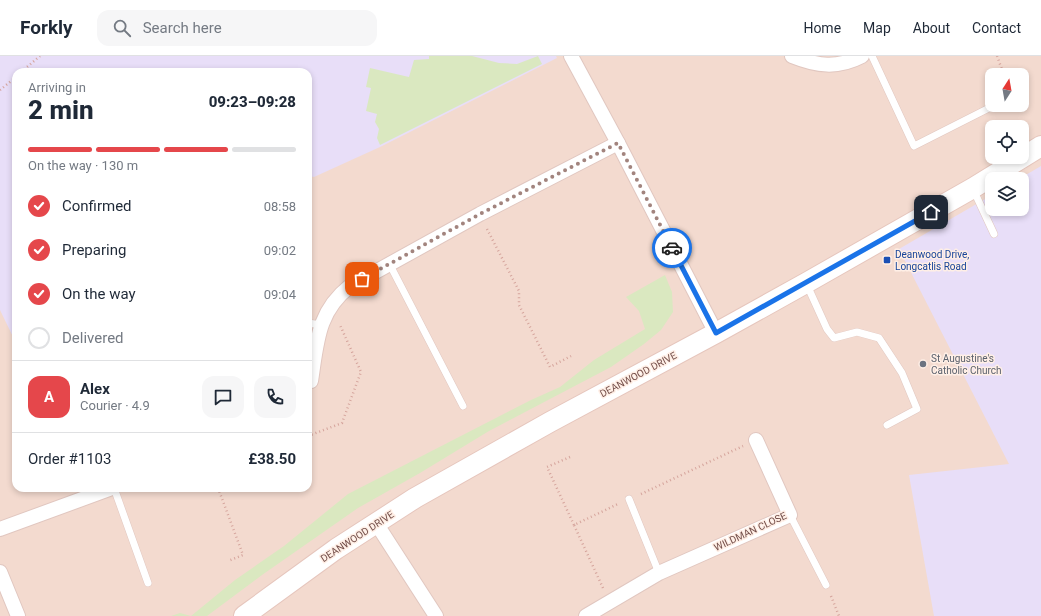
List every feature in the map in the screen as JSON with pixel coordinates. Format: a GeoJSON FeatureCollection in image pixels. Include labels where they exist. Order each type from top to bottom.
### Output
{"type":"FeatureCollection","features":[{"type":"Feature","properties":{"kind":"street"},"geometry":{"type":"LineString","coordinates":[[571,56],[618,143],[716,333]]}},
{"type":"Feature","properties":{"kind":"street"},"geometry":{"type":"LineString","coordinates":[[792,56],[808,62],[833,65],[845,63],[862,56]]}},
{"type":"Feature","properties":{"kind":"street"},"geometry":{"type":"LineString","coordinates":[[312,375],[318,339],[315,324],[339,295],[350,286],[480,214],[618,143]]}},
{"type":"Feature","properties":{"kind":"street","name":"DEANWOOD DRIVE"},"geometry":{"type":"LineString","coordinates":[[244,616],[336,548],[415,498],[806,283],[973,188],[1041,146]]}},
{"type":"Feature","properties":{"kind":"street","name":"WILDMAN CLOSE"},"geometry":{"type":"LineString","coordinates":[[586,616],[659,573],[790,515],[756,440]]}},
{"type":"Feature","properties":{"kind":"street"},"geometry":{"type":"LineString","coordinates":[[0,529],[102,492]]}},
{"type":"Feature","properties":{"kind":"street"},"geometry":{"type":"LineString","coordinates":[[376,523],[436,616]]}},
{"type":"Feature","properties":{"kind":"street"},"geometry":{"type":"LineString","coordinates":[[0,572],[18,616]]}},
{"type":"Feature","properties":{"kind":"lane"},"geometry":{"type":"LineString","coordinates":[[872,56],[914,146],[985,110]]}},
{"type":"Feature","properties":{"kind":"lane"},"geometry":{"type":"LineString","coordinates":[[973,188],[994,234]]}},
{"type":"Feature","properties":{"kind":"lane"},"geometry":{"type":"LineString","coordinates":[[390,265],[463,406]]}},
{"type":"Feature","properties":{"kind":"lane"},"geometry":{"type":"LineString","coordinates":[[806,283],[827,329],[834,338],[857,332],[879,338],[902,373],[917,408],[887,424]]}},
{"type":"Feature","properties":{"kind":"lane"},"geometry":{"type":"LineString","coordinates":[[114,492],[148,583]]}},
{"type":"Feature","properties":{"kind":"lane"},"geometry":{"type":"LineString","coordinates":[[629,499],[659,573]]}},
{"type":"Feature","properties":{"kind":"lane"},"geometry":{"type":"LineString","coordinates":[[790,515],[826,585]]}},
{"type":"Feature","properties":{"kind":"path"},"geometry":{"type":"LineString","coordinates":[[26,68],[40,56]]}},
{"type":"Feature","properties":{"kind":"path"},"geometry":{"type":"LineString","coordinates":[[997,56],[1001,68]]}},
{"type":"Feature","properties":{"kind":"path"},"geometry":{"type":"LineString","coordinates":[[0,90],[12,80]]}},
{"type":"Feature","properties":{"kind":"path"},"geometry":{"type":"LineString","coordinates":[[480,214],[519,291],[518,305],[550,367],[571,356]]}},
{"type":"Feature","properties":{"kind":"path"},"geometry":{"type":"LineString","coordinates":[[312,434],[342,423],[361,372],[331,306]]}},
{"type":"Feature","properties":{"kind":"path"},"geometry":{"type":"LineString","coordinates":[[574,525],[756,440]]}},
{"type":"Feature","properties":{"kind":"path"},"geometry":{"type":"LineString","coordinates":[[570,457],[547,467],[609,602]]}},
{"type":"Feature","properties":{"kind":"path"},"geometry":{"type":"LineString","coordinates":[[219,492],[243,555],[228,561]]}},
{"type":"Feature","properties":{"kind":"path"},"geometry":{"type":"LineString","coordinates":[[826,585],[839,616]]}},
{"type":"Feature","properties":{"kind":"shaded area"},"geometry":{"type":"Polygon","coordinates":[[[0,56],[1041,56],[1041,616],[0,616],[0,56]]]}},
{"type":"Feature","properties":{"kind":"shaded area"},"geometry":{"type":"Polygon","coordinates":[[[0,56],[556,56],[557,58],[380,147],[314,177],[312,177],[312,68],[12,68],[12,335],[0,310],[0,56]]]}},
{"type":"Feature","properties":{"kind":"shaded area"},"geometry":{"type":"Polygon","coordinates":[[[1041,166],[1041,616],[934,616],[909,475],[1009,464],[899,249],[985,199],[985,216],[1029,216],[1029,173],[1041,166]]]}},
{"type":"Feature","properties":{"kind":"green space"},"geometry":{"type":"Polygon","coordinates":[[[429,56],[472,56],[499,63],[517,64],[538,56],[542,64],[380,145],[377,138],[379,129],[375,122],[377,114],[366,111],[371,88],[366,87],[370,68],[409,77],[414,60],[429,59],[429,56]]]}},
{"type":"Feature","properties":{"kind":"green space"},"geometry":{"type":"Polygon","coordinates":[[[665,275],[672,292],[673,312],[661,330],[644,344],[611,367],[489,431],[420,473],[358,508],[262,575],[207,616],[191,616],[235,580],[284,546],[348,494],[531,400],[560,387],[594,360],[645,329],[639,311],[626,297],[665,275]]]}},
{"type":"Feature","properties":{"kind":"green space"},"geometry":{"type":"Polygon","coordinates":[[[180,613],[191,616],[171,616],[180,613]]]}},
{"type":"Feature","properties":{"kind":"way so far"},"geometry":{"type":"LineString","coordinates":[[362,279],[390,265],[480,214],[618,143],[672,248]]}},
{"type":"Feature","properties":{"kind":"place","name":"Deanwood Drive, Longcatlis Road"},"geometry":{"type":"Point","coordinates":[887,260]}},
{"type":"Feature","properties":{"kind":"place","name":"St Augustine's Catholic Church"},"geometry":{"type":"Point","coordinates":[923,364]}},
{"type":"Feature","properties":{"kind":"route"},"geometry":{"type":"LineString","coordinates":[[672,248],[716,333],[931,212]]}}]}
